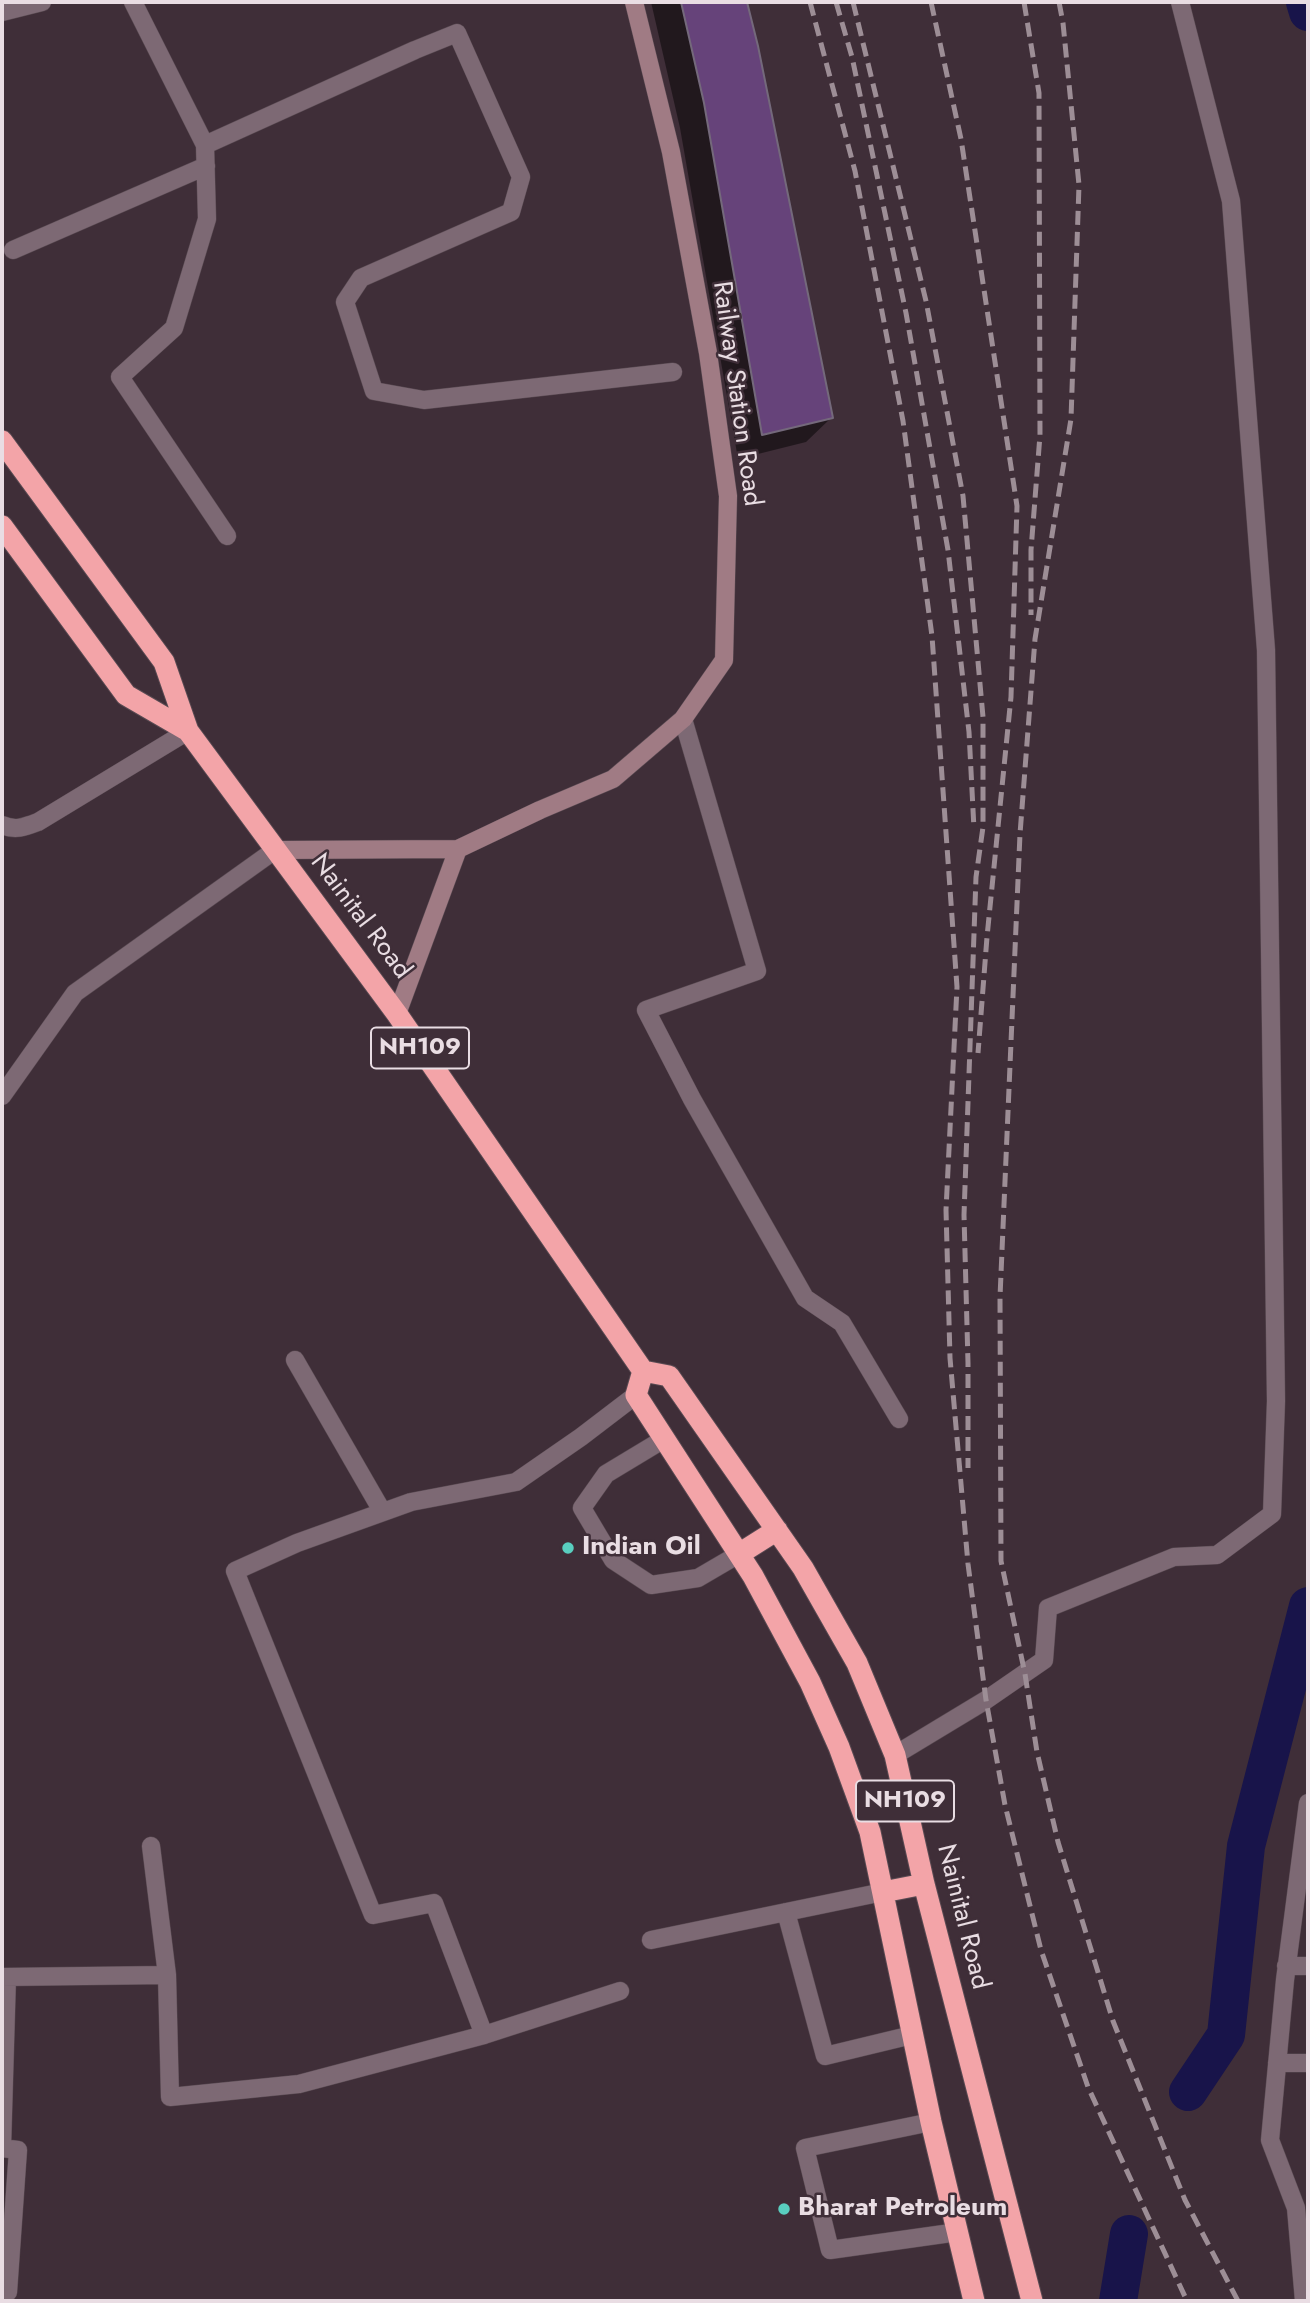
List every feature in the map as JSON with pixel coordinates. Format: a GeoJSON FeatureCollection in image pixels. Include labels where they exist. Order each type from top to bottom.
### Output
{"type":"FeatureCollection","features":[{"type":"Feature","properties":{"kind":"highway"},"geometry":{"type":"LineString","coordinates":[[2,441],[164,662],[188,731]]}},
{"type":"Feature","properties":{"kind":"highway","name":"Nainital Road"},"geometry":{"type":"LineString","coordinates":[[2,526],[126,695],[188,731],[397,1014],[643,1371],[669,1376],[803,1569],[857,1663],[895,1755],[924,1884],[1032,2301]]}},
{"type":"Feature","properties":{"kind":"highway"},"geometry":{"type":"LineString","coordinates":[[636,1395],[643,1371]]}},
{"type":"Feature","properties":{"kind":"highway","name":"NH109"},"geometry":{"type":"LineString","coordinates":[[636,1395],[753,1576],[810,1682],[839,1747],[870,1832],[931,2122],[974,2301]]}},
{"type":"Feature","properties":{"kind":"highway"},"geometry":{"type":"LineString","coordinates":[[738,1554],[777,1530]]}},
{"type":"Feature","properties":{"kind":"highway"},"geometry":{"type":"LineString","coordinates":[[883,1892],[924,1884]]}},
{"type":"Feature","properties":{"kind":"street"},"geometry":{"type":"LineString","coordinates":[[2,12],[42,2]]}},
{"type":"Feature","properties":{"kind":"street"},"geometry":{"type":"LineString","coordinates":[[133,2],[205,145],[207,219],[174,328],[120,377],[227,536]]}},
{"type":"Feature","properties":{"kind":"street","name":"Railway Station Road"},"geometry":{"type":"LineString","coordinates":[[275,850],[458,849],[613,779],[683,719],[724,660],[728,496],[708,353],[673,166],[634,2]]}},
{"type":"Feature","properties":{"kind":"street"},"geometry":{"type":"LineString","coordinates":[[895,1755],[986,1700],[1044,1660],[1048,1608],[1174,1557],[1217,1555],[1272,1514],[1276,1401],[1266,650],[1231,201],[1180,2]]}},
{"type":"Feature","properties":{"kind":"street"},"geometry":{"type":"LineString","coordinates":[[205,145],[457,33],[521,177],[511,212],[361,278],[355,286],[345,302],[374,391],[424,400],[673,372]]}},
{"type":"Feature","properties":{"kind":"street"},"geometry":{"type":"LineString","coordinates":[[13,250],[206,166]]}},
{"type":"Feature","properties":{"kind":"street"},"geometry":{"type":"LineString","coordinates":[[683,719],[757,971],[646,1010],[692,1099],[805,1298],[842,1322],[899,1419]]}},
{"type":"Feature","properties":{"kind":"street"},"geometry":{"type":"LineString","coordinates":[[2,825],[10,829],[23,828],[38,822],[188,731]]}},
{"type":"Feature","properties":{"kind":"street"},"geometry":{"type":"LineString","coordinates":[[397,1014],[458,849]]}},
{"type":"Feature","properties":{"kind":"street"},"geometry":{"type":"LineString","coordinates":[[2,1096],[75,993],[275,850]]}},
{"type":"Feature","properties":{"kind":"street"},"geometry":{"type":"LineString","coordinates":[[295,1360],[382,1511]]}},
{"type":"Feature","properties":{"kind":"street"},"geometry":{"type":"LineString","coordinates":[[484,2035],[434,1903],[373,1915],[235,1571],[382,1511],[411,1502],[516,1482],[636,1395]]}},
{"type":"Feature","properties":{"kind":"street"},"geometry":{"type":"LineString","coordinates":[[664,1439],[606,1474],[582,1508],[613,1560],[651,1585],[698,1578],[738,1554]]}},
{"type":"Feature","properties":{"kind":"street"},"geometry":{"type":"LineString","coordinates":[[1304,2301],[1302,2208],[1270,2140],[1286,1966],[1308,1803]]}},
{"type":"Feature","properties":{"kind":"street"},"geometry":{"type":"LineString","coordinates":[[151,1846],[167,1975],[170,2097],[299,2084],[484,2035],[620,1991]]}},
{"type":"Feature","properties":{"kind":"street"},"geometry":{"type":"LineString","coordinates":[[651,1940],[883,1892]]}},
{"type":"Feature","properties":{"kind":"street"},"geometry":{"type":"LineString","coordinates":[[786,1912],[825,2056],[912,2035]]}},
{"type":"Feature","properties":{"kind":"street"},"geometry":{"type":"LineString","coordinates":[[1286,1966],[1308,1966]]}},
{"type":"Feature","properties":{"kind":"street"},"geometry":{"type":"LineString","coordinates":[[2,2292],[8,2292],[18,2150],[2,2148],[4,1977],[167,1975]]}},
{"type":"Feature","properties":{"kind":"street"},"geometry":{"type":"LineString","coordinates":[[1277,2063],[1308,2063]]}},
{"type":"Feature","properties":{"kind":"street"},"geometry":{"type":"LineString","coordinates":[[931,2122],[805,2148],[830,2250],[958,2232]]}},
{"type":"Feature","properties":{"kind":"building"},"geometry":{"type":"Polygon","coordinates":[[[681,2],[747,2],[833,418],[762,435],[704,103],[681,2]]]}},
{"type":"Feature","properties":{"kind":"waterway"},"geometry":{"type":"LineString","coordinates":[[1305,2],[1308,12]]}},
{"type":"Feature","properties":{"kind":"waterway"},"geometry":{"type":"LineString","coordinates":[[1188,2092],[1226,2035],[1246,1846],[1308,1606]]}},
{"type":"Feature","properties":{"kind":"waterway"},"geometry":{"type":"LineString","coordinates":[[1118,2301],[1129,2234]]}},
{"type":"Feature","properties":{"kind":"railway"},"geometry":{"type":"LineString","coordinates":[[810,2],[855,171],[903,421],[932,636],[957,987],[946,1210],[950,1358],[968,1564],[986,1700],[1005,1805],[1041,1950],[1088,2087],[1187,2301]]}},
{"type":"Feature","properties":{"kind":"railway"},"geometry":{"type":"LineString","coordinates":[[836,2],[852,57],[906,313],[948,550],[969,732],[974,829]]}},
{"type":"Feature","properties":{"kind":"railway"},"geometry":{"type":"LineString","coordinates":[[853,2],[926,301],[963,496],[983,717],[983,827],[976,877],[964,1215],[968,1468]]}},
{"type":"Feature","properties":{"kind":"railway"},"geometry":{"type":"LineString","coordinates":[[931,2],[961,139],[1017,506],[1011,697],[978,1053]]}},
{"type":"Feature","properties":{"kind":"railway"},"geometry":{"type":"LineString","coordinates":[[1024,2],[1039,93],[1040,435],[1031,550],[1031,615]]}},
{"type":"Feature","properties":{"kind":"railway"},"geometry":{"type":"LineString","coordinates":[[1059,2],[1079,185],[1071,419],[1035,639],[1020,834],[1000,1297],[1001,1561],[1025,1674],[1037,1752],[1058,1842],[1113,2021],[1185,2200],[1238,2301]]}},
{"type":"Feature","properties":{"kind":"place","name":"Indian Oil"},"geometry":{"type":"Point","coordinates":[568,1548]}},
{"type":"Feature","properties":{"kind":"place","name":"Bharat Petroleum"},"geometry":{"type":"Point","coordinates":[784,2209]}}]}
